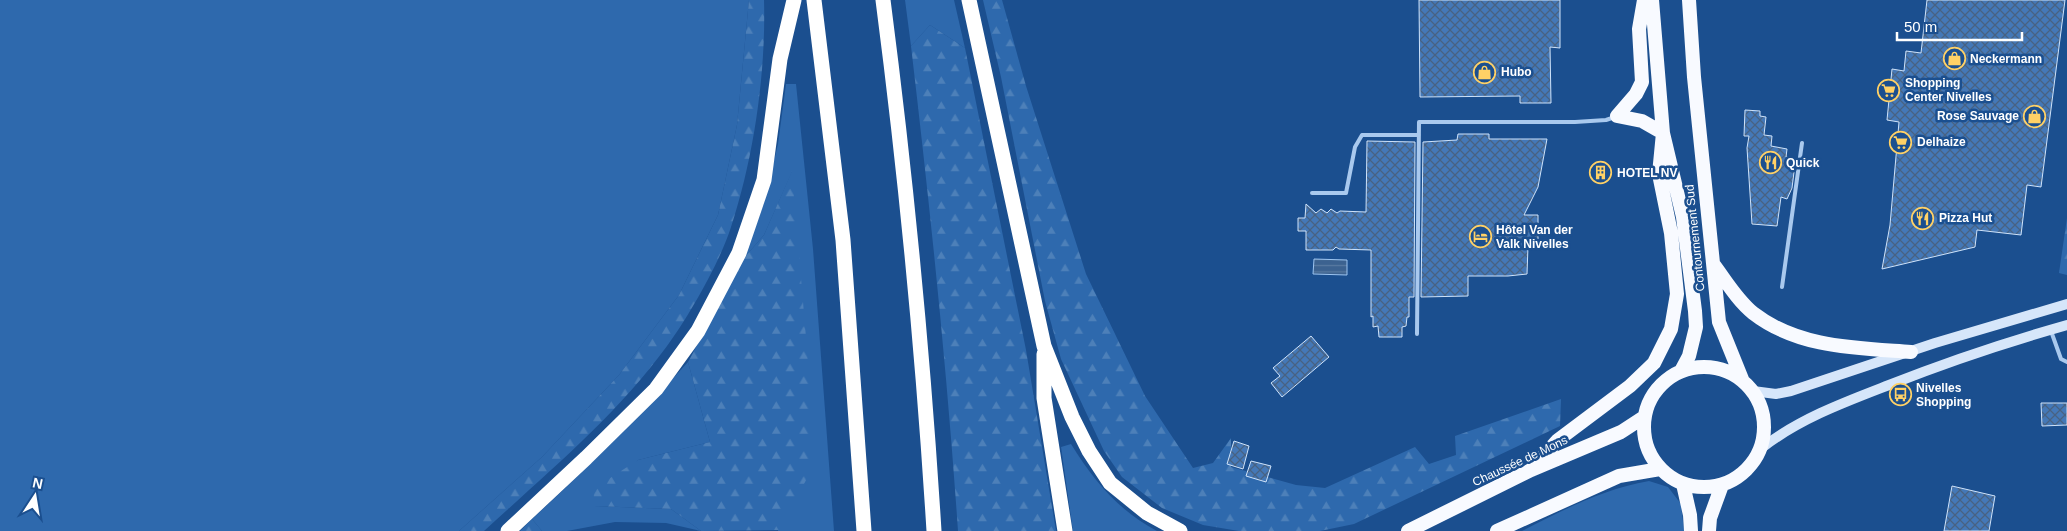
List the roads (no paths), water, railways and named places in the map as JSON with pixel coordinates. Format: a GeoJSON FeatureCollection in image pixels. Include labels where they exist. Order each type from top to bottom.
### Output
{"type":"FeatureCollection","features":[{"type":"Feature","properties":{"kind":"highway"},"geometry":{"type":"LineString","coordinates":[[508,531],[656,389],[698,331],[739,253],[764,180],[780,59],[794,0]]}},
{"type":"Feature","properties":{"kind":"highway"},"geometry":{"type":"LineString","coordinates":[[814,0],[843,240],[864,531]]}},
{"type":"Feature","properties":{"kind":"highway"},"geometry":{"type":"LineString","coordinates":[[883,0],[911,237],[926,392],[934,531]]}},
{"type":"Feature","properties":{"kind":"highway"},"geometry":{"type":"LineString","coordinates":[[969,0],[1044,346],[1072,417],[1089,451],[1110,483],[1147,513],[1180,531]]}},
{"type":"Feature","properties":{"kind":"highway"},"geometry":{"type":"LineString","coordinates":[[1532,470],[1558,440],[1630,386],[1654,363],[1671,328],[1677,294],[1671,233],[1659,174],[1663,133],[1642,121],[1617,116],[1636,94],[1642,82],[1640,29],[1644,0]]}},
{"type":"Feature","properties":{"kind":"highway","name":"Contournement Sud"},"geometry":{"type":"LineString","coordinates":[[1652,0],[1663,133],[1683,217],[1695,311],[1696,327],[1689,356],[1681,371]]}},
{"type":"Feature","properties":{"kind":"highway","name":"Contournement Sud"},"geometry":{"type":"LineString","coordinates":[[1689,0],[1694,77],[1719,322],[1742,379]]}},
{"type":"Feature","properties":{"kind":"highway"},"geometry":{"type":"LineString","coordinates":[[1714,265],[1752,312],[1777,329],[1822,344],[1911,352]]}},
{"type":"Feature","properties":{"kind":"highway"},"geometry":{"type":"LineString","coordinates":[[1044,346],[1044,398],[1065,531]]}},
{"type":"Feature","properties":{"kind":"highway"},"geometry":{"type":"LineString","coordinates":[[1702,366],[1723,369],[1742,379],[1754,391],[1763,412],[1765,435],[1763,447],[1748,469],[1736,479],[1722,485],[1702,488],[1683,484],[1660,468],[1650,453],[1644,436],[1644,417],[1649,402],[1657,389],[1681,371],[1702,366]]}},
{"type":"Feature","properties":{"kind":"highway","name":"Chaussée de Mons"},"geometry":{"type":"LineString","coordinates":[[1408,531],[1532,470],[1620,432],[1644,417]]}},
{"type":"Feature","properties":{"kind":"highway"},"geometry":{"type":"LineString","coordinates":[[1496,531],[1620,476],[1660,468]]}},
{"type":"Feature","properties":{"kind":"highway"},"geometry":{"type":"LineString","coordinates":[[1683,484],[1690,515],[1691,531]]}},
{"type":"Feature","properties":{"kind":"highway"},"geometry":{"type":"LineString","coordinates":[[1709,531],[1710,518],[1722,485]]}},
{"type":"Feature","properties":{"kind":"main road"},"geometry":{"type":"LineString","coordinates":[[1754,391],[1776,394],[1791,391],[2067,304]]}},
{"type":"Feature","properties":{"kind":"main road"},"geometry":{"type":"LineString","coordinates":[[1763,447],[1799,422],[1856,398],[1942,364],[2067,324]]}},
{"type":"Feature","properties":{"kind":"lane"},"geometry":{"type":"LineString","coordinates":[[1417,334],[1419,122],[1575,122],[1606,120],[1617,116]]}},
{"type":"Feature","properties":{"kind":"lane"},"geometry":{"type":"LineString","coordinates":[[1312,192],[1346,193],[1355,147],[1362,135],[1419,135]]}},
{"type":"Feature","properties":{"kind":"lane"},"geometry":{"type":"LineString","coordinates":[[1782,287],[1802,143]]}},
{"type":"Feature","properties":{"kind":"lane"},"geometry":{"type":"LineString","coordinates":[[2050,329],[2061,359],[2067,362]]}},
{"type":"Feature","properties":{"kind":"place","name":"Neckermann"},"geometry":{"type":"Point","coordinates":[1954,59]}},
{"type":"Feature","properties":{"kind":"place","name":"Hubo"},"geometry":{"type":"Point","coordinates":[1485,72]}},
{"type":"Feature","properties":{"kind":"place","name":"Shopping Center Nivelles"},"geometry":{"type":"Point","coordinates":[1889,90]}},
{"type":"Feature","properties":{"kind":"place","name":"Rose Sauvage"},"geometry":{"type":"Point","coordinates":[2035,116]}},
{"type":"Feature","properties":{"kind":"place","name":"Delhaize"},"geometry":{"type":"Point","coordinates":[1901,142]}},
{"type":"Feature","properties":{"kind":"place","name":"Quick"},"geometry":{"type":"Point","coordinates":[1770,163]}},
{"type":"Feature","properties":{"kind":"place","name":"HOTEL NV"},"geometry":{"type":"Point","coordinates":[1601,173]}},
{"type":"Feature","properties":{"kind":"place","name":"Pizza Hut"},"geometry":{"type":"Point","coordinates":[1923,218]}},
{"type":"Feature","properties":{"kind":"place","name":"Hôtel Van der Valk Nivelles"},"geometry":{"type":"Point","coordinates":[1480,237]}},
{"type":"Feature","properties":{"kind":"place","name":"Nivelles Shopping"},"geometry":{"type":"Point","coordinates":[1900,395]}}]}
